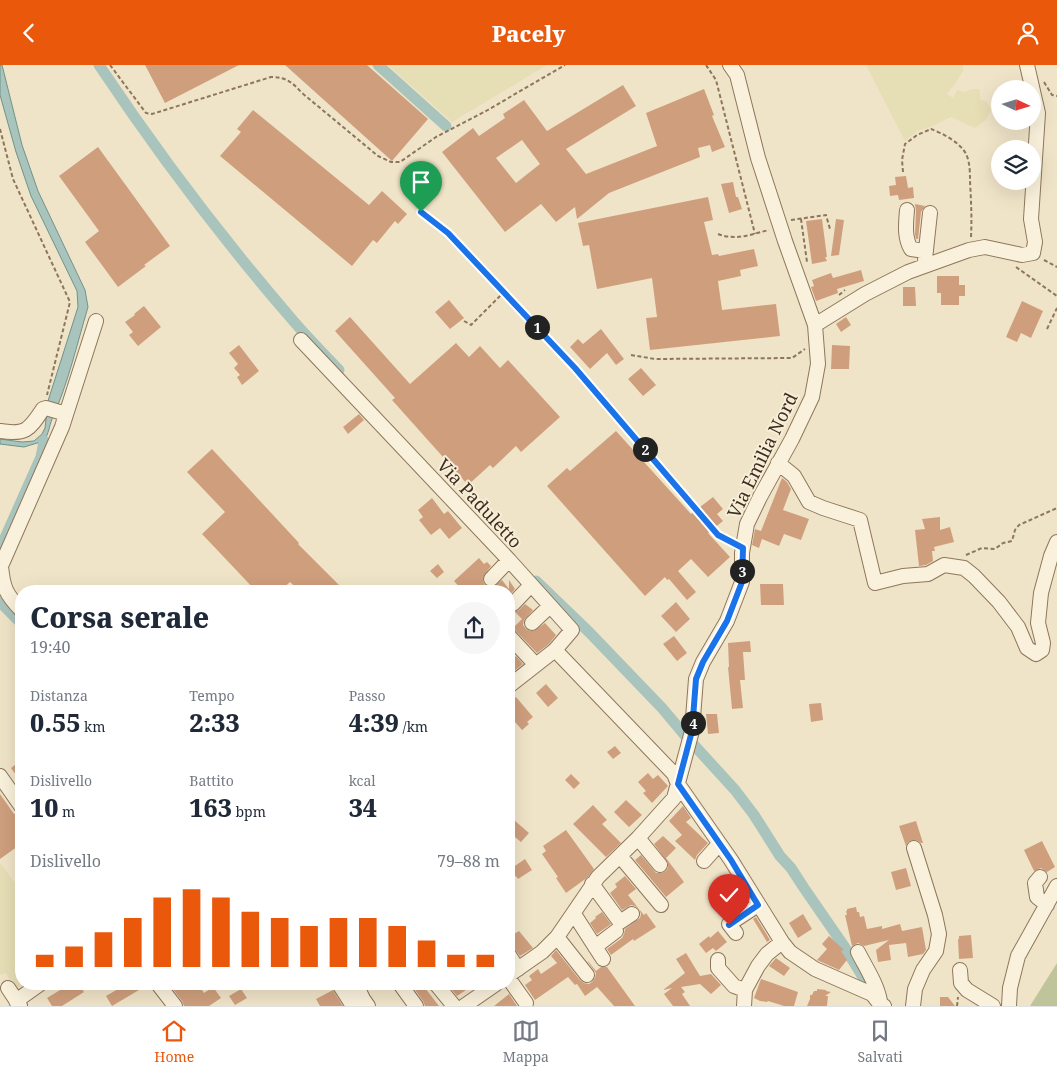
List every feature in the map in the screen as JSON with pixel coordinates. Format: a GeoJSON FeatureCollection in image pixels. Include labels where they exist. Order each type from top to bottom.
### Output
{"type":"FeatureCollection","features":[{"type":"Feature","properties":{"kind":"street","name":"Via Emilia Nord"},"geometry":{"type":"LineString","coordinates":[[515,972],[542,952],[557,937],[598,877],[638,838],[674,798],[692,731],[696,679],[703,662],[727,621],[742,582],[743,548],[747,525],[812,397],[818,364],[815,325],[758,158],[737,75],[730,65]]}},
{"type":"Feature","properties":{"kind":"street"},"geometry":{"type":"LineString","coordinates":[[815,325],[864,294],[908,272],[969,250],[985,247],[1022,255],[1033,253],[1035,242],[1031,219],[1038,113],[1028,65]]}},
{"type":"Feature","properties":{"kind":"street"},"geometry":{"type":"LineString","coordinates":[[907,211],[907,242],[911,249],[926,251]]}},
{"type":"Feature","properties":{"kind":"street"},"geometry":{"type":"LineString","coordinates":[[924,266],[930,213]]}},
{"type":"Feature","properties":{"kind":"street"},"geometry":{"type":"LineString","coordinates":[[15,604],[10,598],[3,582],[1,566],[62,427],[64,413],[96,321]]}},
{"type":"Feature","properties":{"kind":"street","name":"Via Paduletto"},"geometry":{"type":"LineString","coordinates":[[301,341],[509,560],[572,630],[555,650],[515,681]]}},
{"type":"Feature","properties":{"kind":"street"},"geometry":{"type":"LineString","coordinates":[[0,431],[13,433],[24,431],[35,422],[44,408],[64,413]]}},
{"type":"Feature","properties":{"kind":"street"},"geometry":{"type":"LineString","coordinates":[[778,463],[794,476],[809,501],[823,508],[860,520],[874,583],[903,576],[928,574],[944,565],[964,568],[999,602],[1018,627],[1027,648],[1036,654],[1042,651],[1038,623],[1041,593],[1057,542]]}},
{"type":"Feature","properties":{"kind":"street"},"geometry":{"type":"LineString","coordinates":[[491,579],[509,560]]}},
{"type":"Feature","properties":{"kind":"street"},"geometry":{"type":"LineString","coordinates":[[515,602],[531,585]]}},
{"type":"Feature","properties":{"kind":"street"},"geometry":{"type":"LineString","coordinates":[[532,623],[550,606]]}},
{"type":"Feature","properties":{"kind":"street"},"geometry":{"type":"LineString","coordinates":[[515,642],[536,665]]}},
{"type":"Feature","properties":{"kind":"street"},"geometry":{"type":"LineString","coordinates":[[555,650],[674,774],[678,784],[720,843],[758,905],[790,952],[815,969],[872,994],[882,1005]]}},
{"type":"Feature","properties":{"kind":"street"},"geometry":{"type":"LineString","coordinates":[[0,776],[15,797]]}},
{"type":"Feature","properties":{"kind":"street"},"geometry":{"type":"LineString","coordinates":[[638,838],[660,865]]}},
{"type":"Feature","properties":{"kind":"street"},"geometry":{"type":"LineString","coordinates":[[704,861],[720,843]]}},
{"type":"Feature","properties":{"kind":"street"},"geometry":{"type":"LineString","coordinates":[[913,1006],[915,989],[936,951],[939,934],[914,848]]}},
{"type":"Feature","properties":{"kind":"street"},"geometry":{"type":"LineString","coordinates":[[620,856],[661,905]]}},
{"type":"Feature","properties":{"kind":"street"},"geometry":{"type":"LineString","coordinates":[[1040,877],[1035,883],[1037,897],[1047,905]]}},
{"type":"Feature","properties":{"kind":"street"},"geometry":{"type":"LineString","coordinates":[[592,885],[620,923],[632,914]]}},
{"type":"Feature","properties":{"kind":"street"},"geometry":{"type":"LineString","coordinates":[[1010,1006],[1010,988],[1018,956],[1057,886]]}},
{"type":"Feature","properties":{"kind":"street"},"geometry":{"type":"LineString","coordinates":[[736,933],[729,925],[758,905]]}},
{"type":"Feature","properties":{"kind":"street"},"geometry":{"type":"LineString","coordinates":[[574,914],[599,953],[616,931]]}},
{"type":"Feature","properties":{"kind":"street"},"geometry":{"type":"LineString","coordinates":[[557,937],[587,975]]}},
{"type":"Feature","properties":{"kind":"street"},"geometry":{"type":"LineString","coordinates":[[744,1006],[745,990],[758,965],[767,954],[782,942]]}},
{"type":"Feature","properties":{"kind":"street"},"geometry":{"type":"LineString","coordinates":[[858,952],[874,982],[882,1005]]}},
{"type":"Feature","properties":{"kind":"street"},"geometry":{"type":"LineString","coordinates":[[718,960],[718,968],[734,986],[745,990]]}},
{"type":"Feature","properties":{"kind":"street"},"geometry":{"type":"LineString","coordinates":[[960,969],[960,983],[966,990],[993,1006]]}},
{"type":"Feature","properties":{"kind":"street"},"geometry":{"type":"LineString","coordinates":[[515,980],[526,1003]]}},
{"type":"Feature","properties":{"kind":"street"},"geometry":{"type":"LineString","coordinates":[[8,988],[18,1003],[33,990]]}},
{"type":"Feature","properties":{"kind":"street"},"geometry":{"type":"LineString","coordinates":[[163,990],[175,1006]]}},
{"type":"Feature","properties":{"kind":"street"},"geometry":{"type":"LineString","coordinates":[[343,990],[353,1006]]}},
{"type":"Feature","properties":{"kind":"street"},"geometry":{"type":"LineString","coordinates":[[359,990],[368,1006]]}},
{"type":"Feature","properties":{"kind":"street"},"geometry":{"type":"LineString","coordinates":[[404,990],[416,1006]]}},
{"type":"Feature","properties":{"kind":"street"},"geometry":{"type":"LineString","coordinates":[[441,990],[454,1006]]}},
{"type":"Feature","properties":{"kind":"street"},"geometry":{"type":"LineString","coordinates":[[475,997],[486,990]]}},
{"type":"Feature","properties":{"kind":"path"},"geometry":{"type":"LineString","coordinates":[[110,65],[146,113],[152,114],[271,77],[282,77],[378,155],[390,162],[400,161],[436,137],[486,111],[565,65]]}},
{"type":"Feature","properties":{"kind":"path"},"geometry":{"type":"LineString","coordinates":[[706,65],[716,79],[755,234]]}},
{"type":"Feature","properties":{"kind":"path"},"geometry":{"type":"LineString","coordinates":[[1042,80],[1052,95],[1057,96]]}},
{"type":"Feature","properties":{"kind":"path"},"geometry":{"type":"LineString","coordinates":[[0,129],[13,179],[70,302],[44,408]]}},
{"type":"Feature","properties":{"kind":"path"},"geometry":{"type":"LineString","coordinates":[[903,172],[902,160],[905,144],[917,135],[931,129],[942,133],[966,153],[969,167],[972,219],[969,250]]}},
{"type":"Feature","properties":{"kind":"path"},"geometry":{"type":"LineString","coordinates":[[421,212],[448,233],[575,368],[718,535],[743,548]]}},
{"type":"Feature","properties":{"kind":"path"},"geometry":{"type":"LineString","coordinates":[[718,234],[726,237],[739,237],[780,227],[786,221],[826,215],[830,229]]}},
{"type":"Feature","properties":{"kind":"path"},"geometry":{"type":"LineString","coordinates":[[797,275],[807,262],[801,218]]}},
{"type":"Feature","properties":{"kind":"path"},"geometry":{"type":"LineString","coordinates":[[1033,253],[1057,267]]}},
{"type":"Feature","properties":{"kind":"path"},"geometry":{"type":"LineString","coordinates":[[1010,263],[1057,297]]}},
{"type":"Feature","properties":{"kind":"path"},"geometry":{"type":"LineString","coordinates":[[464,321],[471,325],[504,292]]}},
{"type":"Feature","properties":{"kind":"path"},"geometry":{"type":"LineString","coordinates":[[1047,329],[1057,308]]}},
{"type":"Feature","properties":{"kind":"path"},"geometry":{"type":"LineString","coordinates":[[631,355],[655,359],[792,358],[816,343]]}},
{"type":"Feature","properties":{"kind":"path"},"geometry":{"type":"LineString","coordinates":[[965,555],[982,548],[995,549],[1003,543],[1012,541],[1015,530],[1019,525],[1057,508]]}},
{"type":"Feature","properties":{"kind":"shaded area"},"geometry":{"type":"Polygon","coordinates":[[[388,65],[547,65],[452,122],[388,65]]]}},
{"type":"Feature","properties":{"kind":"shaded area"},"geometry":{"type":"Polygon","coordinates":[[[866,65],[963,65],[963,71],[947,94],[953,98],[957,90],[964,92],[979,89],[981,100],[986,101],[991,109],[986,120],[975,128],[951,117],[917,131],[905,141],[866,65]]]}},
{"type":"Feature","properties":{"kind":"shaded area"},"geometry":{"type":"Polygon","coordinates":[[[0,863],[15,883],[15,990],[25,990],[17,995],[6,973],[0,975],[0,863]]]}},
{"type":"Feature","properties":{"kind":"green space"},"geometry":{"type":"Polygon","coordinates":[[[1057,963],[1057,1006],[1030,1006],[1057,963]]]}},
{"type":"Feature","properties":{"kind":"water"},"geometry":{"type":"Polygon","coordinates":[[[0,65],[2,65],[22,145],[38,191],[85,290],[88,307],[68,378],[47,435],[44,441],[24,447],[0,444],[0,439],[22,442],[34,441],[42,434],[45,428],[48,401],[78,307],[77,291],[31,196],[16,152],[0,95],[0,65]]]}},
{"type":"Feature","properties":{"kind":"building"},"geometry":{"type":"Polygon","coordinates":[[[145,65],[239,65],[165,103],[145,65]]]}},
{"type":"Feature","properties":{"kind":"building"},"geometry":{"type":"Polygon","coordinates":[[[285,65],[367,65],[428,119],[392,161],[285,65]]]}},
{"type":"Feature","properties":{"kind":"building"},"geometry":{"type":"Polygon","coordinates":[[[623,85],[636,106],[566,149],[586,174],[657,146],[646,113],[704,89],[714,115],[712,116],[725,147],[712,152],[710,145],[698,148],[700,157],[609,193],[577,219],[575,207],[556,222],[541,204],[505,232],[442,152],[473,128],[479,136],[505,118],[503,114],[524,100],[547,131],[623,85]],[[522,140],[496,158],[516,183],[540,164],[522,140]]]}},
{"type":"Feature","properties":{"kind":"building"},"geometry":{"type":"Polygon","coordinates":[[[253,110],[369,205],[382,191],[407,214],[398,224],[395,221],[377,243],[373,240],[352,266],[220,156],[241,132],[237,129],[253,110]]]}},
{"type":"Feature","properties":{"kind":"building"},"geometry":{"type":"Polygon","coordinates":[[[98,147],[170,246],[118,287],[85,242],[99,231],[59,176],[98,147]]]}},
{"type":"Feature","properties":{"kind":"building"},"geometry":{"type":"Polygon","coordinates":[[[906,176],[908,188],[913,187],[914,198],[899,200],[898,195],[890,196],[889,186],[896,185],[895,177],[906,176]]]}},
{"type":"Feature","properties":{"kind":"building"},"geometry":{"type":"Polygon","coordinates":[[[733,182],[736,197],[738,197],[742,209],[729,213],[721,184],[733,182]]]}},
{"type":"Feature","properties":{"kind":"building"},"geometry":{"type":"Polygon","coordinates":[[[708,197],[713,220],[704,222],[712,255],[718,254],[719,256],[754,249],[758,266],[740,270],[741,276],[718,281],[722,310],[776,304],[780,336],[650,350],[646,318],[657,317],[652,278],[597,289],[589,245],[583,246],[578,223],[708,197]]]}},
{"type":"Feature","properties":{"kind":"building"},"geometry":{"type":"Polygon","coordinates":[[[915,204],[925,206],[921,212],[918,239],[916,239],[915,234],[915,204]]]}},
{"type":"Feature","properties":{"kind":"building"},"geometry":{"type":"Polygon","coordinates":[[[822,219],[827,257],[825,257],[827,261],[812,264],[806,221],[822,219]]]}},
{"type":"Feature","properties":{"kind":"building"},"geometry":{"type":"Polygon","coordinates":[[[836,219],[844,220],[839,255],[831,256],[836,219]]]}},
{"type":"Feature","properties":{"kind":"building"},"geometry":{"type":"Polygon","coordinates":[[[861,270],[864,281],[837,289],[838,293],[816,301],[811,287],[814,286],[812,280],[831,273],[833,278],[861,270]]]}},
{"type":"Feature","properties":{"kind":"building"},"geometry":{"type":"Polygon","coordinates":[[[937,276],[959,276],[959,285],[965,285],[965,296],[959,296],[959,305],[941,305],[941,293],[937,293],[937,276]]]}},
{"type":"Feature","properties":{"kind":"building"},"geometry":{"type":"Polygon","coordinates":[[[903,287],[915,287],[916,306],[903,306],[903,287]]]}},
{"type":"Feature","properties":{"kind":"building"},"geometry":{"type":"Polygon","coordinates":[[[449,300],[464,318],[450,329],[435,312],[449,300]]]}},
{"type":"Feature","properties":{"kind":"building"},"geometry":{"type":"Polygon","coordinates":[[[1022,301],[1043,311],[1031,338],[1021,333],[1017,342],[1006,337],[1022,301]]]}},
{"type":"Feature","properties":{"kind":"building"},"geometry":{"type":"Polygon","coordinates":[[[144,306],[161,327],[138,346],[129,335],[133,332],[125,322],[144,306]]]}},
{"type":"Feature","properties":{"kind":"building"},"geometry":{"type":"Polygon","coordinates":[[[350,317],[410,384],[456,343],[469,357],[480,346],[500,368],[508,360],[560,417],[521,452],[516,446],[493,468],[490,465],[468,485],[392,400],[395,398],[335,331],[350,317]]]}},
{"type":"Feature","properties":{"kind":"building"},"geometry":{"type":"Polygon","coordinates":[[[846,317],[851,325],[841,332],[836,324],[846,317]]]}},
{"type":"Feature","properties":{"kind":"building"},"geometry":{"type":"Polygon","coordinates":[[[601,329],[624,359],[616,365],[607,353],[590,369],[570,347],[578,339],[583,344],[601,329]]]}},
{"type":"Feature","properties":{"kind":"building"},"geometry":{"type":"Polygon","coordinates":[[[239,345],[259,371],[242,385],[237,377],[240,375],[234,368],[238,364],[229,353],[239,345]]]}},
{"type":"Feature","properties":{"kind":"building"},"geometry":{"type":"Polygon","coordinates":[[[832,345],[850,346],[849,369],[831,369],[832,345]]]}},
{"type":"Feature","properties":{"kind":"building"},"geometry":{"type":"Polygon","coordinates":[[[641,368],[656,385],[643,396],[628,379],[641,368]]]}},
{"type":"Feature","properties":{"kind":"building"},"geometry":{"type":"Polygon","coordinates":[[[359,414],[364,420],[348,434],[343,427],[359,414]]]}},
{"type":"Feature","properties":{"kind":"building"},"geometry":{"type":"Polygon","coordinates":[[[616,431],[691,514],[713,497],[723,509],[717,514],[723,521],[708,533],[730,557],[708,577],[691,559],[678,571],[696,592],[687,600],[669,579],[667,580],[665,577],[645,596],[547,486],[567,468],[570,471],[616,431]]]}},
{"type":"Feature","properties":{"kind":"building"},"geometry":{"type":"Polygon","coordinates":[[[212,449],[298,544],[339,585],[293,585],[290,582],[287,585],[250,585],[202,534],[225,512],[187,472],[212,449]]]}},
{"type":"Feature","properties":{"kind":"building"},"geometry":{"type":"Polygon","coordinates":[[[782,478],[791,489],[783,510],[809,519],[801,540],[784,534],[779,546],[762,539],[759,548],[752,545],[755,529],[761,531],[782,478]]]}},
{"type":"Feature","properties":{"kind":"building"},"geometry":{"type":"Polygon","coordinates":[[[432,498],[444,514],[448,511],[462,528],[449,539],[440,528],[431,535],[419,520],[423,517],[418,510],[432,498]]]}},
{"type":"Feature","properties":{"kind":"building"},"geometry":{"type":"Polygon","coordinates":[[[940,517],[940,530],[950,527],[954,542],[934,547],[935,551],[932,551],[933,561],[919,566],[915,530],[925,529],[922,519],[940,517]]]}},
{"type":"Feature","properties":{"kind":"building"},"geometry":{"type":"Polygon","coordinates":[[[479,558],[484,564],[487,562],[491,566],[483,577],[485,585],[458,585],[454,581],[479,558]]]}},
{"type":"Feature","properties":{"kind":"building"},"geometry":{"type":"Polygon","coordinates":[[[438,564],[444,572],[437,578],[430,571],[438,564]]]}},
{"type":"Feature","properties":{"kind":"building"},"geometry":{"type":"Polygon","coordinates":[[[502,580],[506,585],[496,585],[502,580]]]}},
{"type":"Feature","properties":{"kind":"building"},"geometry":{"type":"Polygon","coordinates":[[[760,584],[783,584],[784,605],[761,605],[760,584]]]}},
{"type":"Feature","properties":{"kind":"building"},"geometry":{"type":"Polygon","coordinates":[[[676,602],[690,619],[676,632],[661,616],[676,602]]]}},
{"type":"Feature","properties":{"kind":"building"},"geometry":{"type":"Polygon","coordinates":[[[525,604],[533,610],[524,620],[523,625],[526,629],[534,631],[545,623],[556,635],[549,644],[537,653],[515,630],[515,626],[522,619],[515,612],[525,604]]]}},
{"type":"Feature","properties":{"kind":"building"},"geometry":{"type":"Polygon","coordinates":[[[674,636],[687,653],[677,661],[663,644],[674,636]]]}},
{"type":"Feature","properties":{"kind":"building"},"geometry":{"type":"Polygon","coordinates":[[[750,641],[751,652],[743,652],[745,680],[740,680],[743,708],[732,709],[728,643],[750,641]]]}},
{"type":"Feature","properties":{"kind":"building"},"geometry":{"type":"Polygon","coordinates":[[[515,657],[523,664],[515,670],[515,657]]]}},
{"type":"Feature","properties":{"kind":"building"},"geometry":{"type":"Polygon","coordinates":[[[546,684],[558,698],[548,707],[536,693],[546,684]]]}},
{"type":"Feature","properties":{"kind":"building"},"geometry":{"type":"Polygon","coordinates":[[[515,698],[533,717],[522,730],[515,722],[515,698]]]}},
{"type":"Feature","properties":{"kind":"building"},"geometry":{"type":"Polygon","coordinates":[[[821,703],[823,720],[811,722],[809,704],[821,703]]]}},
{"type":"Feature","properties":{"kind":"building"},"geometry":{"type":"Polygon","coordinates":[[[706,714],[717,714],[719,733],[708,734],[706,714]]]}},
{"type":"Feature","properties":{"kind":"building"},"geometry":{"type":"Polygon","coordinates":[[[615,746],[621,753],[613,759],[607,752],[615,746]]]}},
{"type":"Feature","properties":{"kind":"building"},"geometry":{"type":"Polygon","coordinates":[[[15,765],[15,774],[11,768],[15,765]]]}},
{"type":"Feature","properties":{"kind":"building"},"geometry":{"type":"Polygon","coordinates":[[[648,773],[653,779],[658,775],[668,786],[652,803],[643,793],[646,791],[638,782],[648,773]]]}},
{"type":"Feature","properties":{"kind":"building"},"geometry":{"type":"Polygon","coordinates":[[[571,774],[580,783],[574,789],[565,780],[571,774]]]}},
{"type":"Feature","properties":{"kind":"building"},"geometry":{"type":"Polygon","coordinates":[[[0,794],[15,814],[15,848],[0,859],[0,794]]]}},
{"type":"Feature","properties":{"kind":"building"},"geometry":{"type":"Polygon","coordinates":[[[626,800],[642,815],[629,827],[614,812],[626,800]]]}},
{"type":"Feature","properties":{"kind":"building"},"geometry":{"type":"Polygon","coordinates":[[[593,805],[607,820],[602,824],[621,843],[606,857],[573,824],[593,805]]]}},
{"type":"Feature","properties":{"kind":"building"},"geometry":{"type":"Polygon","coordinates":[[[683,806],[691,818],[686,822],[708,843],[695,860],[675,841],[682,835],[669,821],[683,806]]]}},
{"type":"Feature","properties":{"kind":"building"},"geometry":{"type":"Polygon","coordinates":[[[515,821],[529,833],[521,842],[515,837],[515,821]]]}},
{"type":"Feature","properties":{"kind":"building"},"geometry":{"type":"Polygon","coordinates":[[[916,821],[923,843],[912,840],[906,846],[899,826],[916,821]]]}},
{"type":"Feature","properties":{"kind":"building"},"geometry":{"type":"Polygon","coordinates":[[[566,830],[594,869],[588,877],[566,893],[556,878],[558,877],[542,854],[546,851],[543,846],[566,830]]]}},
{"type":"Feature","properties":{"kind":"building"},"geometry":{"type":"Polygon","coordinates":[[[663,836],[676,848],[666,858],[684,882],[666,897],[635,860],[641,855],[656,873],[666,871],[668,863],[654,844],[663,836]]]}},
{"type":"Feature","properties":{"kind":"building"},"geometry":{"type":"Polygon","coordinates":[[[1042,841],[1055,867],[1047,872],[1041,868],[1034,871],[1024,850],[1042,841]]]}},
{"type":"Feature","properties":{"kind":"building"},"geometry":{"type":"Polygon","coordinates":[[[525,859],[532,870],[518,879],[515,877],[515,866],[525,859]]]}},
{"type":"Feature","properties":{"kind":"building"},"geometry":{"type":"Polygon","coordinates":[[[906,868],[911,886],[896,890],[891,872],[906,868]]]}},
{"type":"Feature","properties":{"kind":"building"},"geometry":{"type":"Polygon","coordinates":[[[625,876],[636,889],[628,895],[639,909],[631,905],[622,910],[610,893],[617,887],[615,884],[625,876]]]}},
{"type":"Feature","properties":{"kind":"building"},"geometry":{"type":"Polygon","coordinates":[[[856,907],[860,917],[864,916],[867,929],[882,926],[882,929],[900,924],[902,931],[922,927],[926,950],[923,954],[908,957],[906,943],[889,945],[891,960],[878,962],[876,950],[889,940],[864,946],[858,943],[852,946],[845,915],[847,915],[847,909],[856,907]]]}},
{"type":"Feature","properties":{"kind":"building"},"geometry":{"type":"Polygon","coordinates":[[[639,909],[644,915],[646,913],[656,927],[634,941],[633,939],[611,955],[607,949],[622,938],[625,929],[640,918],[639,909]]]}},
{"type":"Feature","properties":{"kind":"building"},"geometry":{"type":"Polygon","coordinates":[[[602,912],[611,924],[597,934],[590,923],[602,912]]]}},
{"type":"Feature","properties":{"kind":"building"},"geometry":{"type":"Polygon","coordinates":[[[803,914],[812,929],[798,938],[789,923],[803,914]]]}},
{"type":"Feature","properties":{"kind":"building"},"geometry":{"type":"Polygon","coordinates":[[[756,917],[770,940],[767,942],[753,919],[756,917]]]}},
{"type":"Feature","properties":{"kind":"building"},"geometry":{"type":"Polygon","coordinates":[[[519,931],[533,948],[520,956],[515,950],[515,933],[519,931]]]}},
{"type":"Feature","properties":{"kind":"building"},"geometry":{"type":"Polygon","coordinates":[[[718,931],[727,942],[716,951],[713,948],[706,953],[699,944],[718,931]]]}},
{"type":"Feature","properties":{"kind":"building"},"geometry":{"type":"Polygon","coordinates":[[[971,935],[973,958],[959,959],[959,936],[971,935]]]}},
{"type":"Feature","properties":{"kind":"building"},"geometry":{"type":"Polygon","coordinates":[[[829,936],[844,950],[841,951],[847,960],[839,970],[817,960],[827,949],[822,944],[829,936]]]}},
{"type":"Feature","properties":{"kind":"building"},"geometry":{"type":"Polygon","coordinates":[[[556,950],[584,983],[589,984],[592,982],[596,973],[588,961],[596,971],[601,967],[607,967],[635,1006],[614,1006],[597,987],[585,996],[577,984],[575,985],[568,977],[535,1000],[525,985],[532,980],[529,976],[538,969],[541,974],[557,963],[551,956],[556,950]]]}},
{"type":"Feature","properties":{"kind":"building"},"geometry":{"type":"Polygon","coordinates":[[[686,953],[700,976],[711,974],[721,985],[711,994],[700,984],[681,987],[685,992],[682,994],[690,1006],[673,1006],[664,994],[672,988],[663,990],[685,973],[676,959],[686,953]]]}},
{"type":"Feature","properties":{"kind":"building"},"geometry":{"type":"Polygon","coordinates":[[[776,958],[790,968],[784,976],[769,966],[776,958]]]}},
{"type":"Feature","properties":{"kind":"building"},"geometry":{"type":"Polygon","coordinates":[[[761,979],[798,992],[794,1006],[784,1006],[754,998],[761,979]]]}},
{"type":"Feature","properties":{"kind":"building"},"geometry":{"type":"Polygon","coordinates":[[[817,989],[831,992],[825,996],[828,996],[827,1006],[807,1006],[810,995],[817,991],[817,989]]]}},
{"type":"Feature","properties":{"kind":"building"},"geometry":{"type":"Polygon","coordinates":[[[60,990],[83,990],[84,992],[62,1006],[52,1006],[47,998],[60,990]]]}},
{"type":"Feature","properties":{"kind":"building"},"geometry":{"type":"Polygon","coordinates":[[[116,990],[139,990],[112,1006],[106,996],[116,990]]]}},
{"type":"Feature","properties":{"kind":"building"},"geometry":{"type":"Polygon","coordinates":[[[174,990],[202,990],[204,993],[208,990],[215,990],[221,998],[209,1006],[184,1006],[174,990]]]}},
{"type":"Feature","properties":{"kind":"building"},"geometry":{"type":"Polygon","coordinates":[[[242,990],[247,998],[235,1005],[229,996],[242,990]]]}},
{"type":"Feature","properties":{"kind":"building"},"geometry":{"type":"Polygon","coordinates":[[[333,990],[343,1006],[320,1006],[316,999],[333,990]]]}},
{"type":"Feature","properties":{"kind":"building"},"geometry":{"type":"Polygon","coordinates":[[[415,990],[427,990],[439,1006],[425,1006],[415,990]]]}},
{"type":"Feature","properties":{"kind":"building"},"geometry":{"type":"Polygon","coordinates":[[[452,990],[466,990],[457,996],[452,990]]]}},
{"type":"Feature","properties":{"kind":"building"},"geometry":{"type":"Polygon","coordinates":[[[509,994],[517,1006],[494,1006],[509,994]]]}},
{"type":"Feature","properties":{"kind":"building"},"geometry":{"type":"Polygon","coordinates":[[[940,997],[948,997],[955,1006],[940,1006],[940,997]]]}},
{"type":"Feature","properties":{"kind":"waterway"},"geometry":{"type":"LineString","coordinates":[[99,65],[167,162],[215,225],[264,287],[339,370]]}},
{"type":"Feature","properties":{"kind":"waterway"},"geometry":{"type":"LineString","coordinates":[[378,65],[446,126]]}},
{"type":"Feature","properties":{"kind":"waterway"},"geometry":{"type":"LineString","coordinates":[[0,549],[41,457],[44,441]]}},
{"type":"Feature","properties":{"kind":"waterway"},"geometry":{"type":"LineString","coordinates":[[536,581],[589,632],[662,708],[735,790],[844,946],[872,992]]}},
{"type":"Feature","properties":{"kind":"waterway"},"geometry":{"type":"LineString","coordinates":[[0,602],[15,617]]}},
{"type":"Feature","properties":{"kind":"route"},"geometry":{"type":"LineString","coordinates":[[421,212],[448,233],[575,368],[718,535],[743,548],[742,582],[727,621],[703,662],[696,679],[692,731],[678,784],[731,860],[758,905],[729,925]]}}]}
